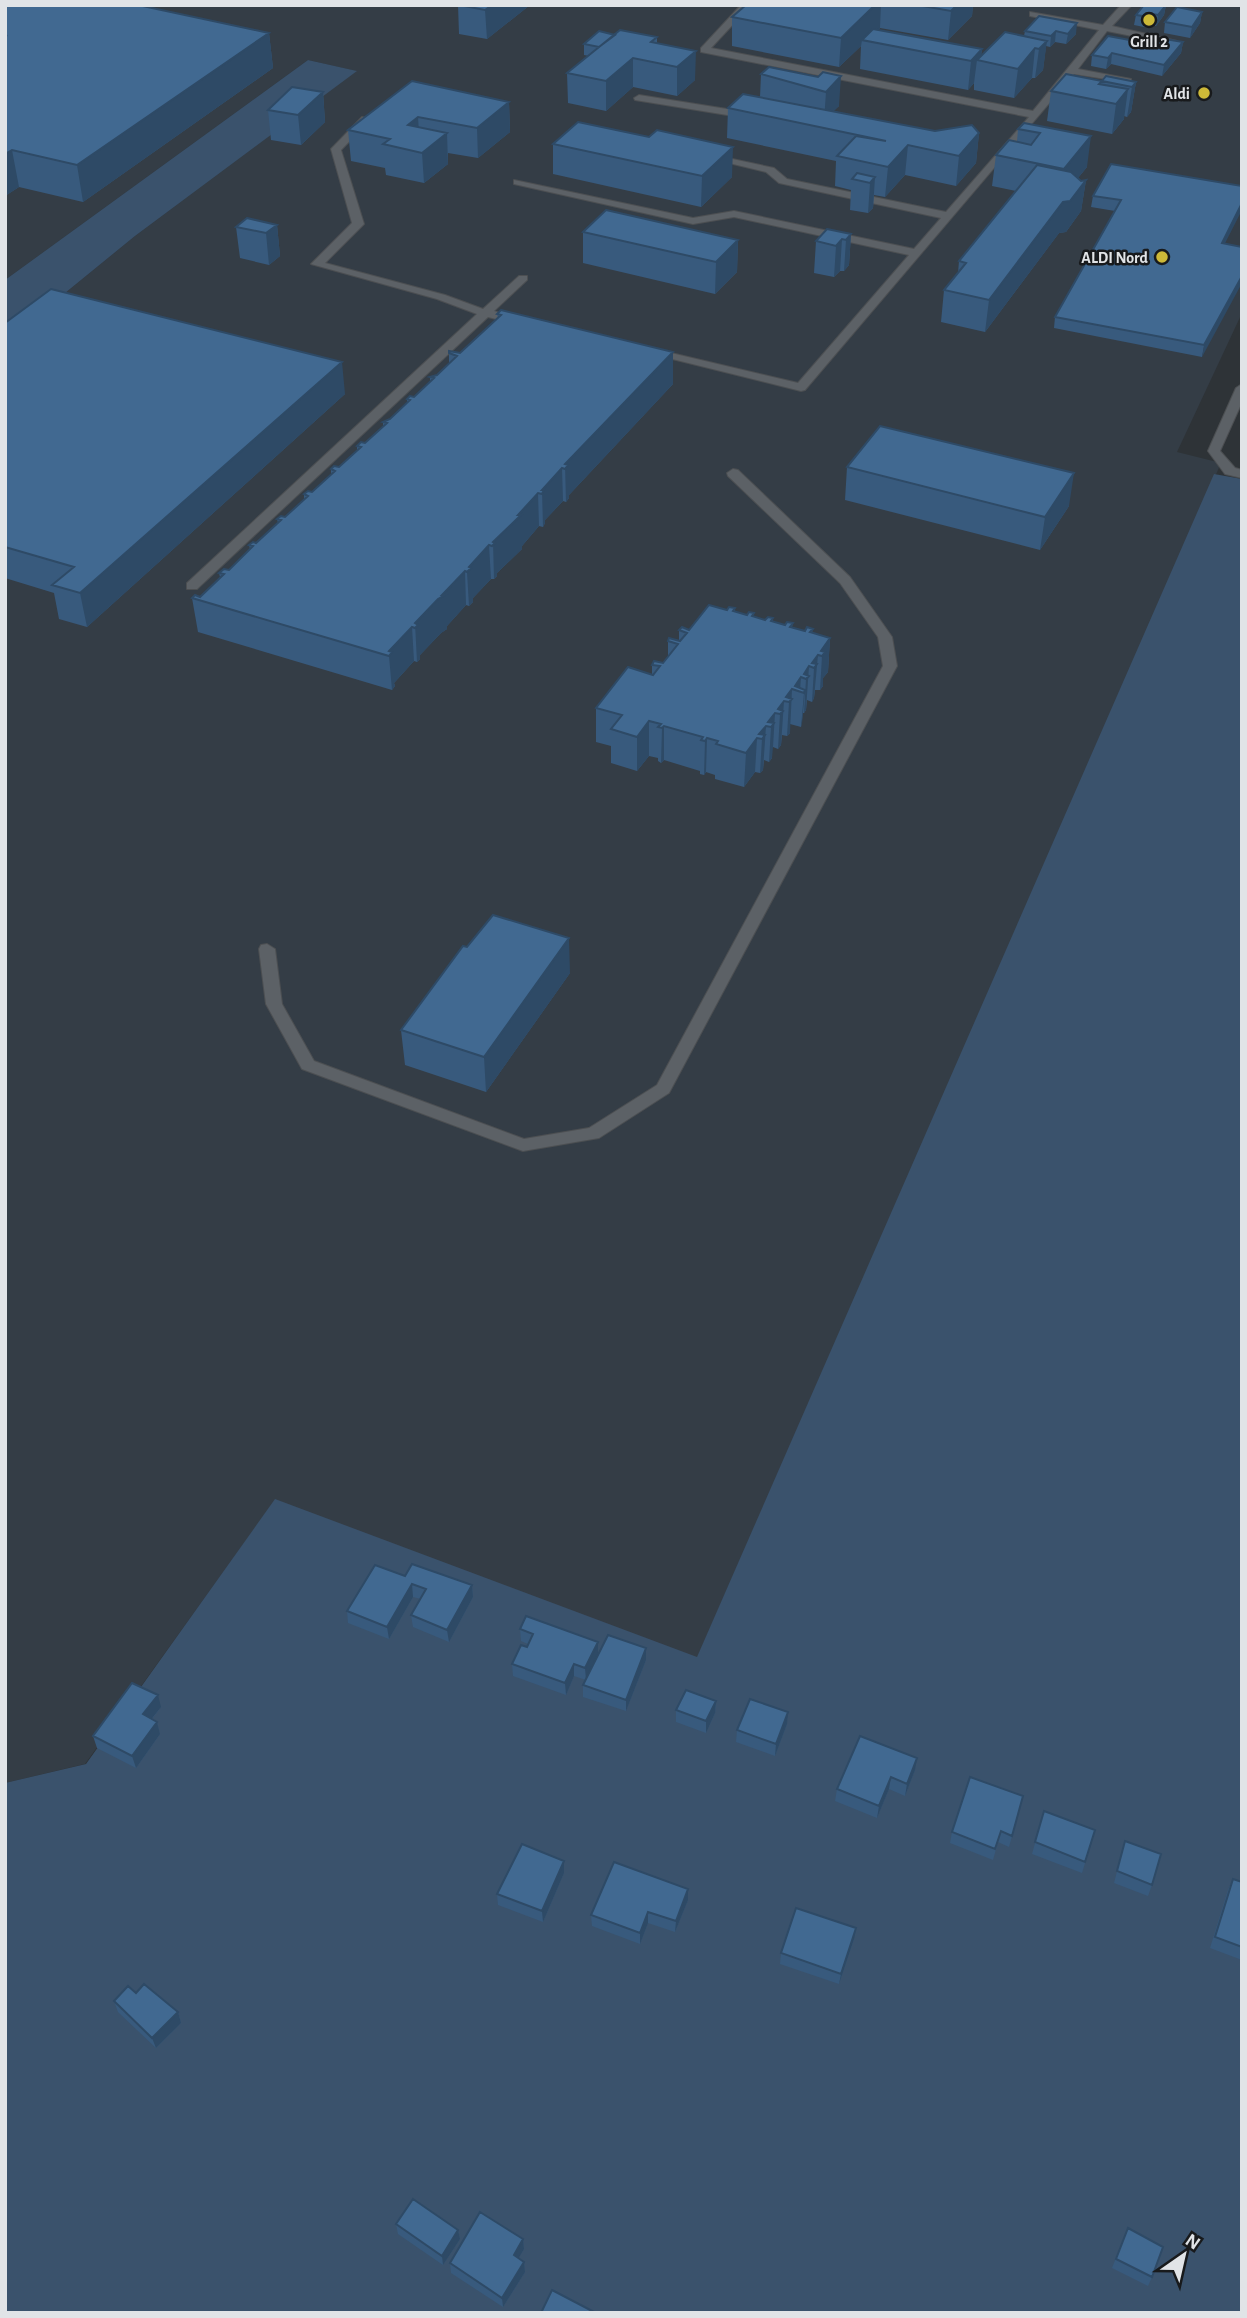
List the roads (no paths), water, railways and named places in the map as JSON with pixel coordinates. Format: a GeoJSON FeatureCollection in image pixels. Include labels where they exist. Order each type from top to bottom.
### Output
{"type":"FeatureCollection","features":[{"type":"Feature","properties":{"kind":"lane"},"geometry":{"type":"LineString","coordinates":[[746,5],[704,50],[1036,115]]}},
{"type":"Feature","properties":{"kind":"lane"},"geometry":{"type":"LineString","coordinates":[[643,350],[802,387],[948,216],[995,156],[1036,115],[1105,28],[1127,5]]}},
{"type":"Feature","properties":{"kind":"lane"},"geometry":{"type":"LineString","coordinates":[[1033,14],[1172,41]]}},
{"type":"Feature","properties":{"kind":"lane"},"geometry":{"type":"LineString","coordinates":[[1072,71],[1134,83]]}},
{"type":"Feature","properties":{"kind":"lane"},"geometry":{"type":"LineString","coordinates":[[639,97],[764,119]]}},
{"type":"Feature","properties":{"kind":"lane"},"geometry":{"type":"LineString","coordinates":[[374,111],[336,149],[358,224],[317,264],[538,326]]}},
{"type":"Feature","properties":{"kind":"lane"},"geometry":{"type":"LineString","coordinates":[[703,156],[770,170],[783,181],[948,216]]}},
{"type":"Feature","properties":{"kind":"lane"},"geometry":{"type":"LineString","coordinates":[[518,182],[693,221],[734,214],[917,253]]}},
{"type":"Feature","properties":{"kind":"lane"},"geometry":{"type":"LineString","coordinates":[[192,586],[523,278]]}},
{"type":"Feature","properties":{"kind":"lane"},"geometry":{"type":"LineString","coordinates":[[1236,472],[1214,451],[1242,388]]}},
{"type":"Feature","properties":{"kind":"lane"},"geometry":{"type":"LineString","coordinates":[[267,949],[274,1004],[308,1065],[523,1145],[593,1134],[663,1089],[890,666],[885,637],[845,580],[733,473]]}},
{"type":"Feature","properties":{"kind":"place","name":"Grill 2"},"geometry":{"type":"Point","coordinates":[1149,20]}},
{"type":"Feature","properties":{"kind":"place","name":"Aldi"},"geometry":{"type":"Point","coordinates":[1204,93]}},
{"type":"Feature","properties":{"kind":"place","name":"ALDI Nord"},"geometry":{"type":"Point","coordinates":[1162,257]}}]}
